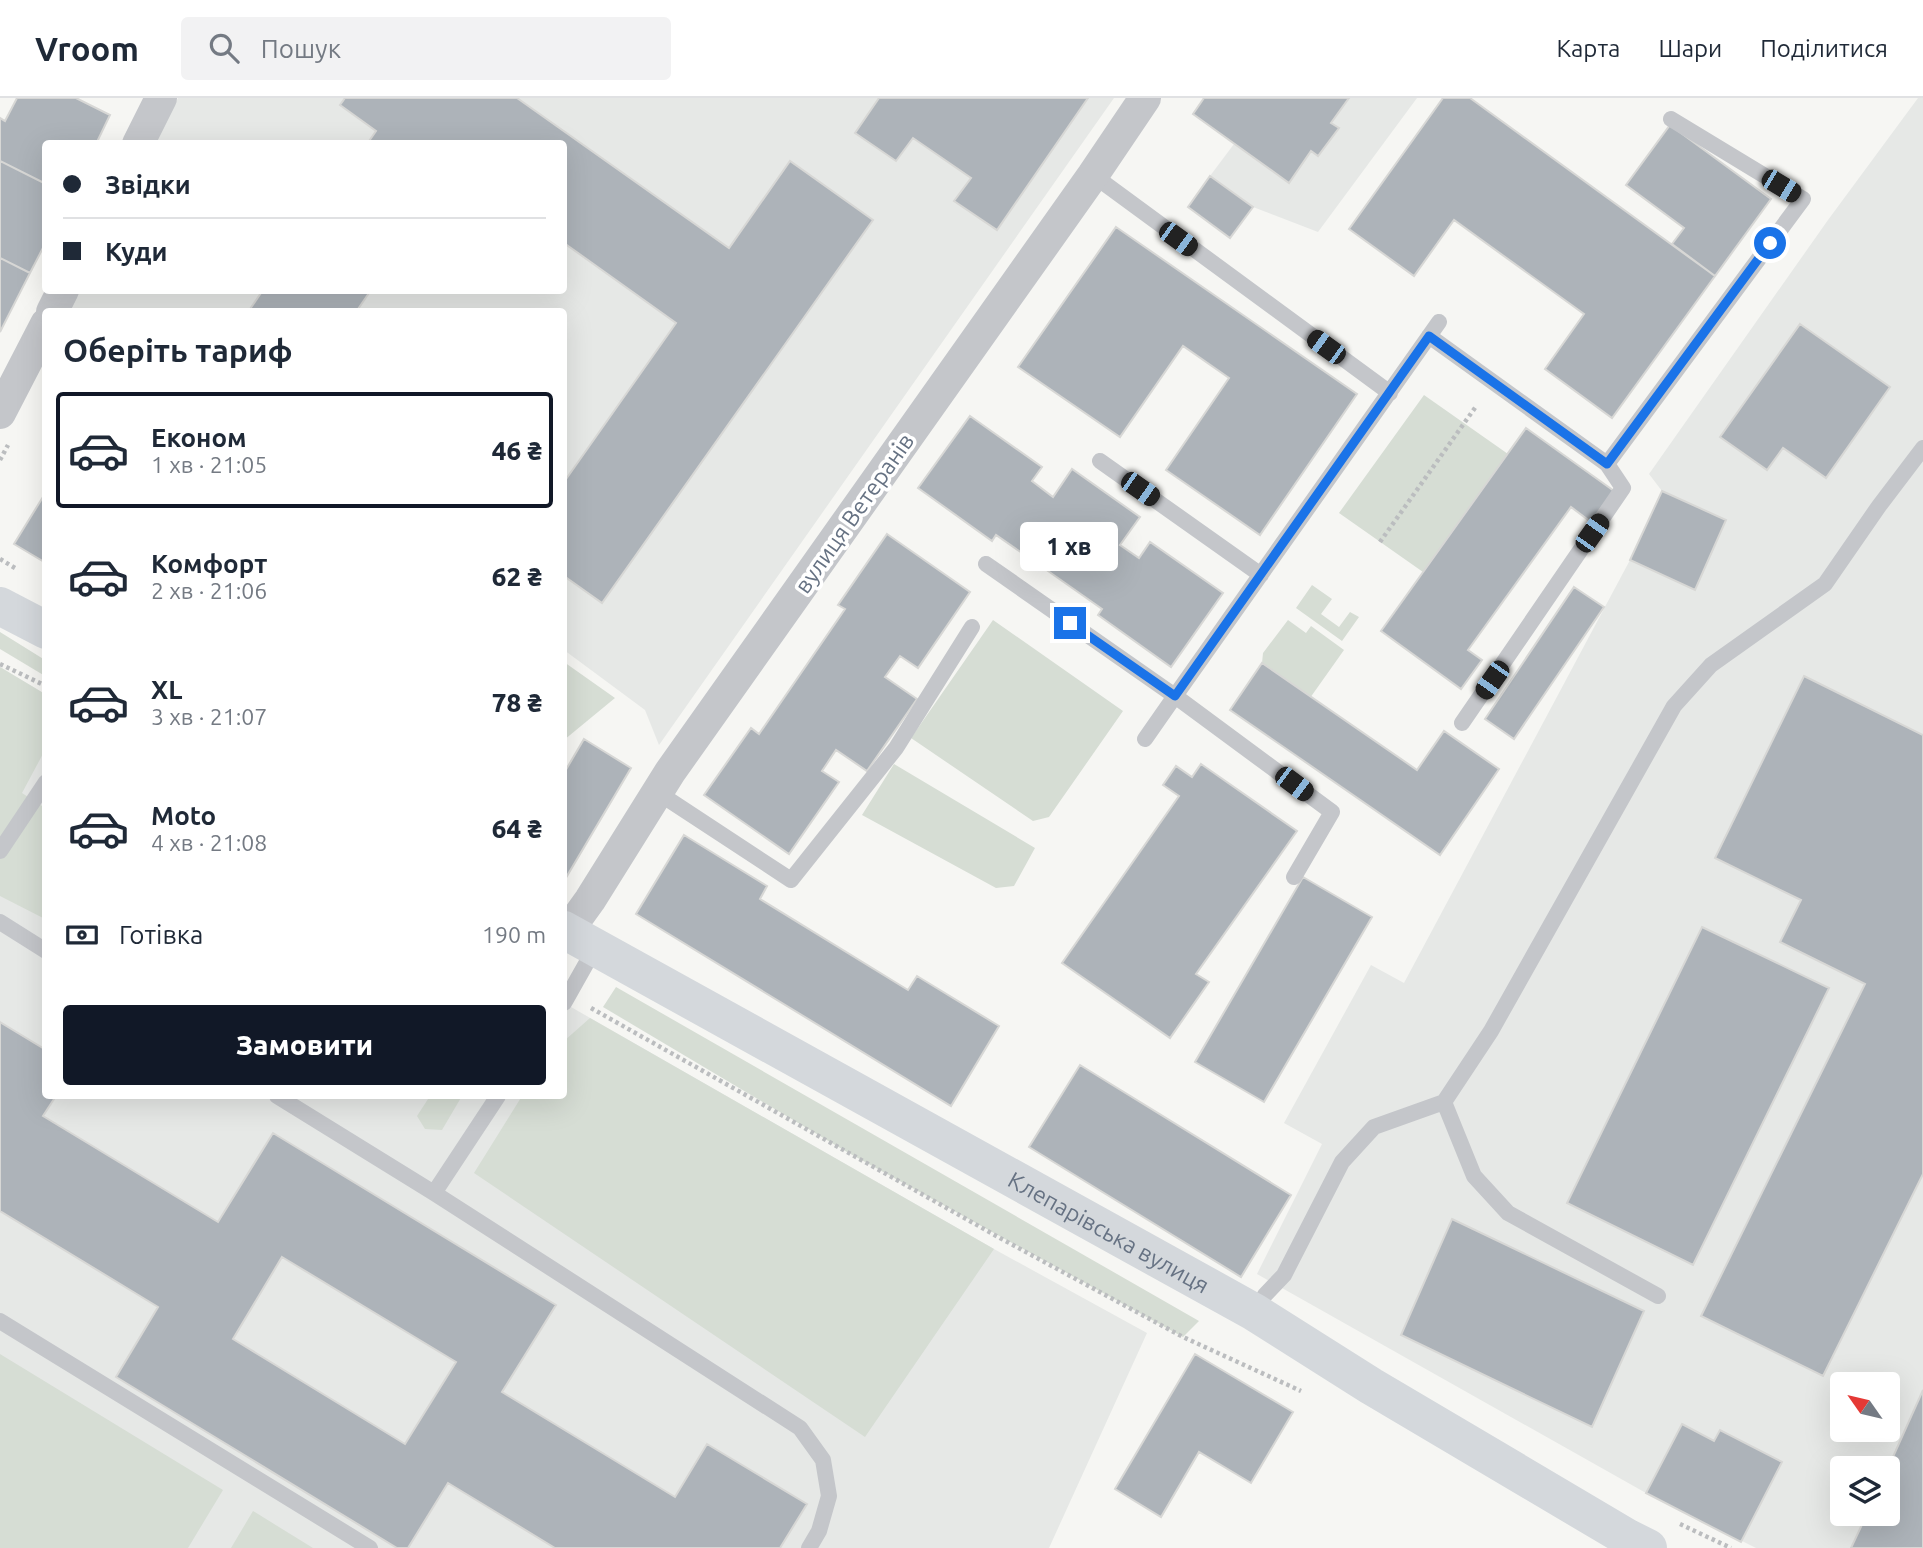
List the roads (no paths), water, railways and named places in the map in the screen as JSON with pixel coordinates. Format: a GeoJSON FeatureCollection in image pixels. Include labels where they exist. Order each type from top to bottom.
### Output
{"type":"FeatureCollection","features":[{"type":"Feature","properties":{"kind":"main road"},"geometry":{"type":"LineString","coordinates":[[0,606],[42,628]]}},
{"type":"Feature","properties":{"kind":"main road","name":"Клепарівська вулиця"},"geometry":{"type":"LineString","coordinates":[[575,937],[1254,1312],[1371,1386],[1648,1548]]}},
{"type":"Feature","properties":{"kind":"street"},"geometry":{"type":"LineString","coordinates":[[140,140],[161,98]]}},
{"type":"Feature","properties":{"kind":"street","name":"вулиця Ветеранів"},"geometry":{"type":"LineString","coordinates":[[575,937],[590,900],[657,792],[1145,98]]}},
{"type":"Feature","properties":{"kind":"street"},"geometry":{"type":"LineString","coordinates":[[0,413],[42,332]]}},
{"type":"Feature","properties":{"kind":"lane"},"geometry":{"type":"LineString","coordinates":[[1607,464],[1803,200],[1671,119]]}},
{"type":"Feature","properties":{"kind":"lane"},"geometry":{"type":"LineString","coordinates":[[1093,175],[1390,393]]}},
{"type":"Feature","properties":{"kind":"lane"},"geometry":{"type":"LineString","coordinates":[[1145,739],[1439,322]]}},
{"type":"Feature","properties":{"kind":"lane"},"geometry":{"type":"LineString","coordinates":[[1429,336],[1607,464],[1623,488],[1462,723]]}},
{"type":"Feature","properties":{"kind":"lane"},"geometry":{"type":"LineString","coordinates":[[1254,1312],[1265,1295],[1284,1275],[1342,1162],[1374,1127],[1444,1102],[1491,1031],[1674,706],[1711,665],[1825,584],[1879,506],[1923,449]]}},
{"type":"Feature","properties":{"kind":"lane"},"geometry":{"type":"LineString","coordinates":[[1100,461],[1261,575]]}},
{"type":"Feature","properties":{"kind":"lane"},"geometry":{"type":"LineString","coordinates":[[986,564],[1175,696],[1332,812],[1294,877]]}},
{"type":"Feature","properties":{"kind":"lane"},"geometry":{"type":"LineString","coordinates":[[657,792],[791,880],[896,748],[972,627]]}},
{"type":"Feature","properties":{"kind":"lane"},"geometry":{"type":"LineString","coordinates":[[0,851],[42,788]]}},
{"type":"Feature","properties":{"kind":"lane"},"geometry":{"type":"LineString","coordinates":[[0,922],[42,948]]}},
{"type":"Feature","properties":{"kind":"lane"},"geometry":{"type":"LineString","coordinates":[[567,993],[575,937]]}},
{"type":"Feature","properties":{"kind":"lane"},"geometry":{"type":"LineString","coordinates":[[282,1099],[434,1193],[800,1428],[823,1460],[829,1496],[819,1531],[809,1548]]}},
{"type":"Feature","properties":{"kind":"lane"},"geometry":{"type":"LineString","coordinates":[[434,1193],[496,1099]]}},
{"type":"Feature","properties":{"kind":"lane"},"geometry":{"type":"LineString","coordinates":[[1444,1102],[1474,1176],[1508,1213],[1658,1296]]}},
{"type":"Feature","properties":{"kind":"lane"},"geometry":{"type":"LineString","coordinates":[[0,1321],[370,1548]]}}]}
